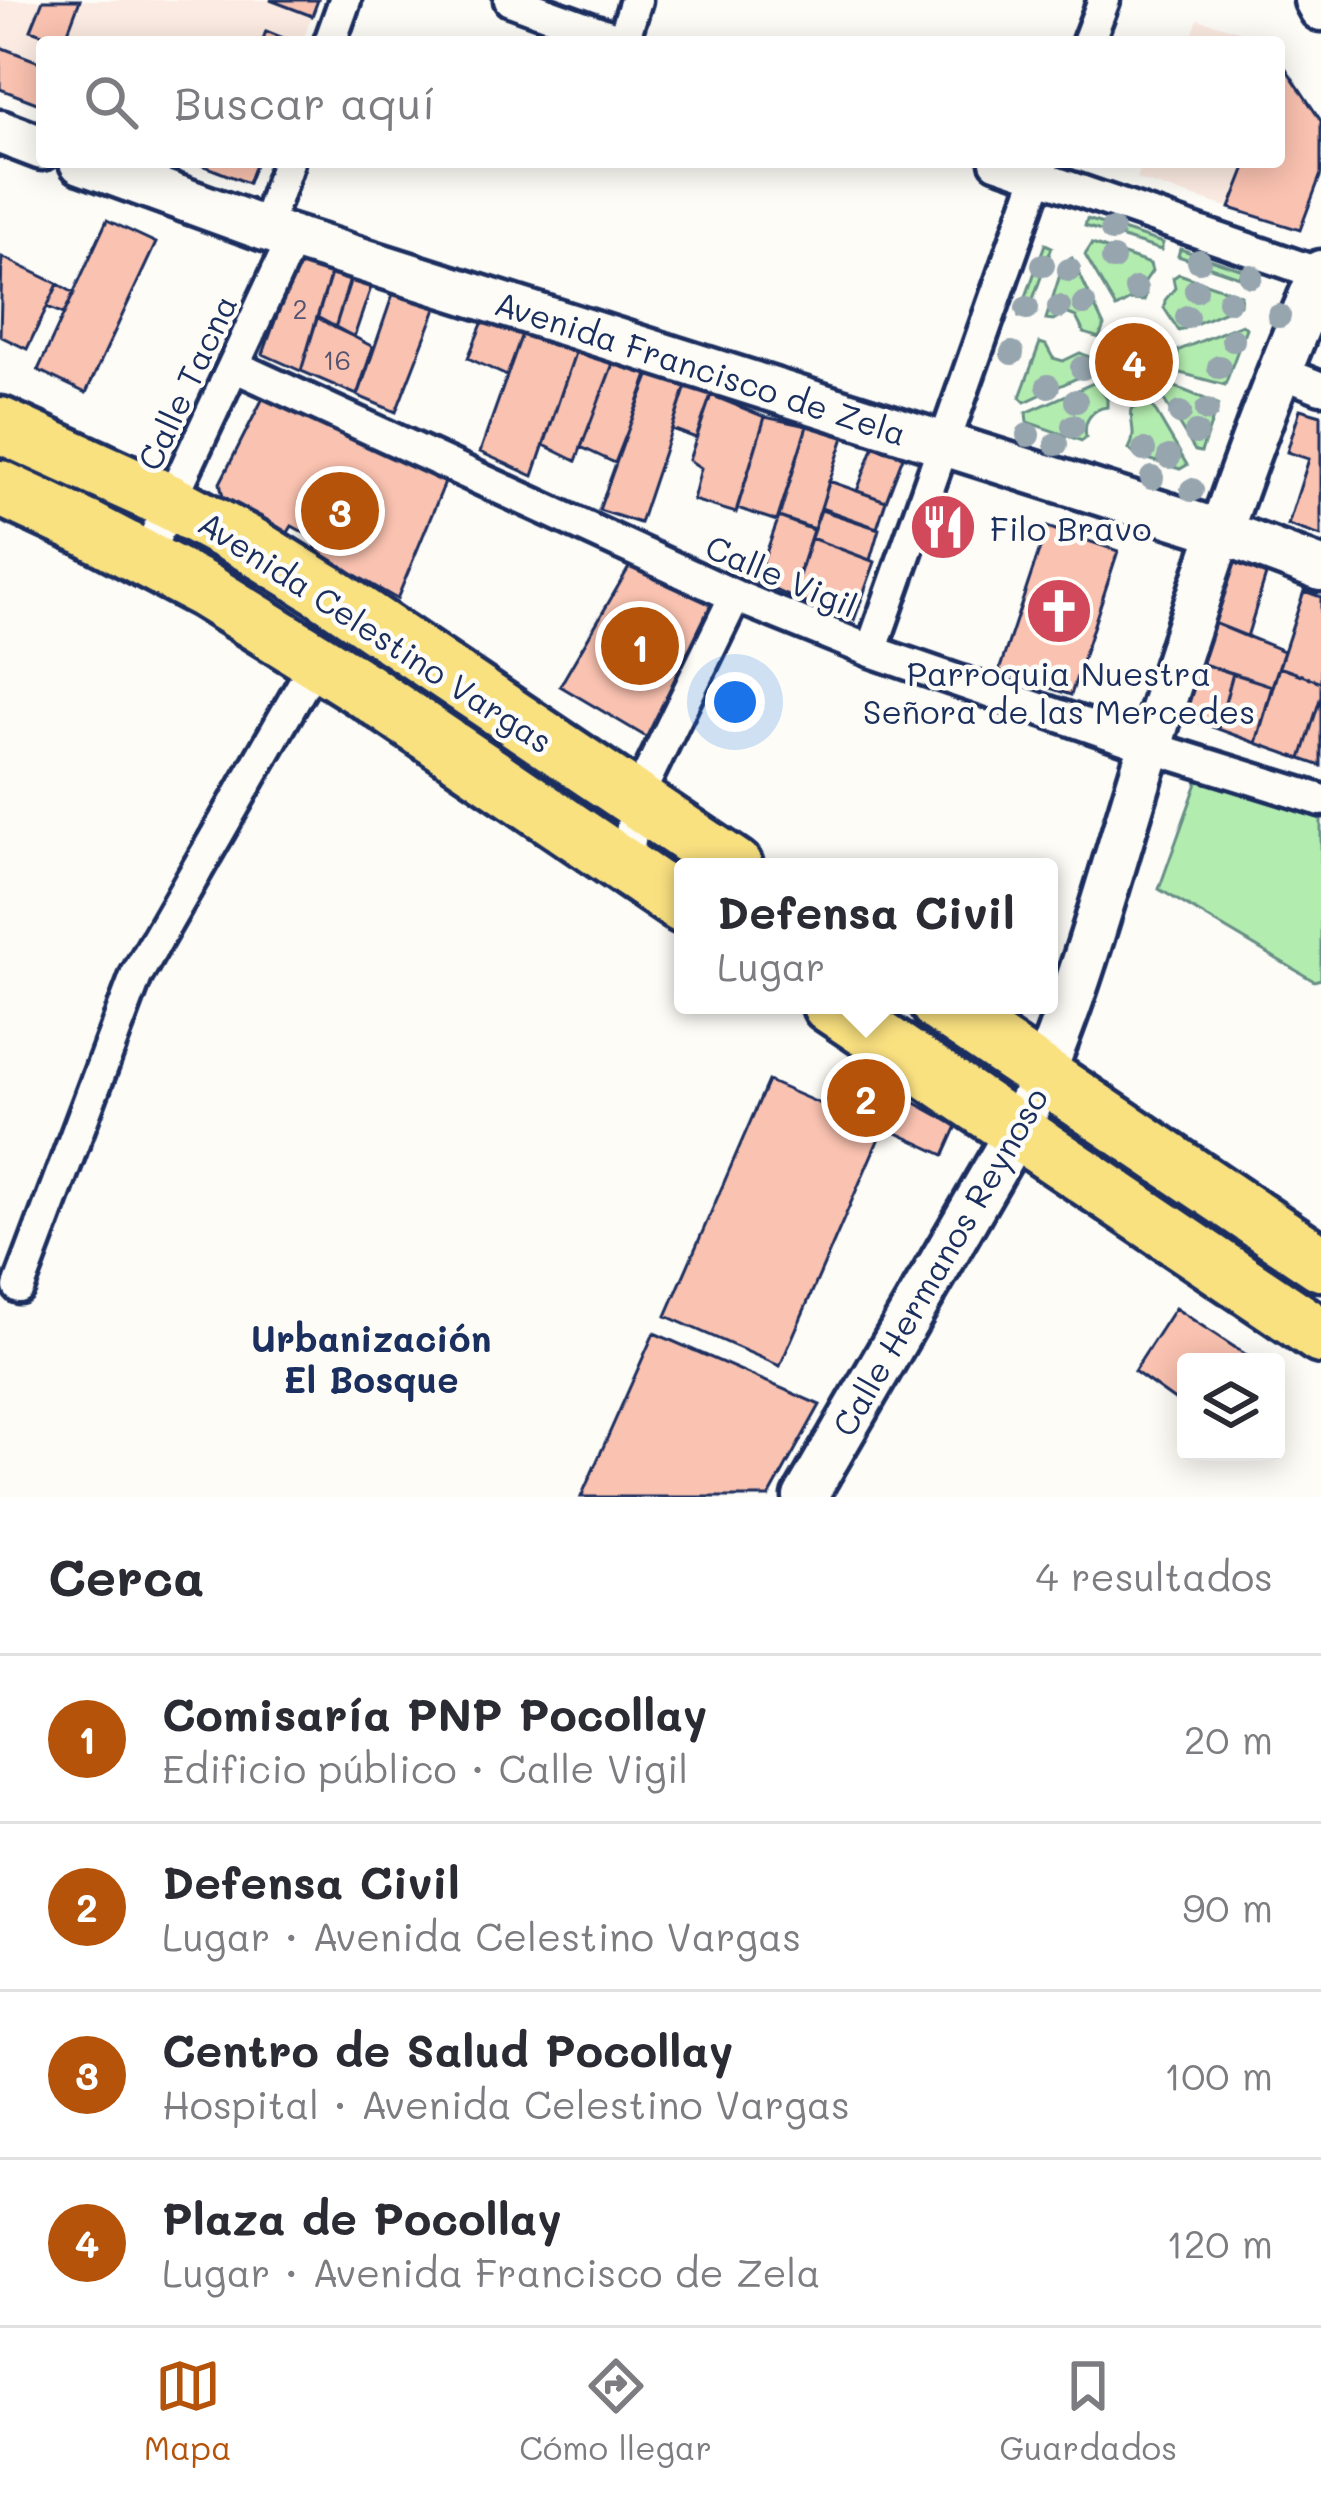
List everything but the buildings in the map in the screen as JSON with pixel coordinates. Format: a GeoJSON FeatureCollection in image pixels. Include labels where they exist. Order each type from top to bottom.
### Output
{"type":"FeatureCollection","features":[{"type":"Feature","properties":{"kind":"highway","name":"Avenida Celestino Vargas"},"geometry":{"type":"LineString","coordinates":[[0,425],[170,502],[249,544],[722,858]]}},
{"type":"Feature","properties":{"kind":"highway","name":"Avenida Celestino Vargas"},"geometry":{"type":"LineString","coordinates":[[0,488],[205,590],[366,691],[674,900]]}},
{"type":"Feature","properties":{"kind":"highway"},"geometry":{"type":"LineString","coordinates":[[366,691],[400,640]]}},
{"type":"Feature","properties":{"kind":"highway"},"geometry":{"type":"LineString","coordinates":[[843,1014],[1321,1336]]}},
{"type":"Feature","properties":{"kind":"highway"},"geometry":{"type":"LineString","coordinates":[[952,1014],[1321,1263]]}},
{"type":"Feature","properties":{"kind":"street"},"geometry":{"type":"LineString","coordinates":[[332,36],[345,0]]}},
{"type":"Feature","properties":{"kind":"street"},"geometry":{"type":"LineString","coordinates":[[510,0],[608,36]]}},
{"type":"Feature","properties":{"kind":"street"},"geometry":{"type":"LineString","coordinates":[[626,36],[636,0]]}},
{"type":"Feature","properties":{"kind":"street"},"geometry":{"type":"LineString","coordinates":[[1090,36],[1104,0]]}},
{"type":"Feature","properties":{"kind":"street"},"geometry":{"type":"LineString","coordinates":[[1316,0],[1321,9]]}},
{"type":"Feature","properties":{"kind":"street"},"geometry":{"type":"LineString","coordinates":[[0,132],[36,146]]}},
{"type":"Feature","properties":{"kind":"street","name":"Avenida Francisco de Zela"},"geometry":{"type":"LineString","coordinates":[[98,168],[279,234],[1222,532],[1321,569]]}},
{"type":"Feature","properties":{"kind":"street","name":"Calle Tacna"},"geometry":{"type":"LineString","coordinates":[[146,558],[234,367],[279,234],[287,168]]}},
{"type":"Feature","properties":{"kind":"street"},"geometry":{"type":"LineString","coordinates":[[871,651],[1040,169],[1320,273]]}},
{"type":"Feature","properties":{"kind":"street","name":"Calle Hermanos Reynoso"},"geometry":{"type":"LineString","coordinates":[[805,1497],[1017,1131],[1044,1076],[1222,532],[1320,273]]}},
{"type":"Feature","properties":{"kind":"street","name":"Calle Vigil"},"geometry":{"type":"LineString","coordinates":[[234,367],[735,596],[871,651],[1321,800]]}},
{"type":"Feature","properties":{"kind":"street"},"geometry":{"type":"LineString","coordinates":[[1281,372],[1321,388]]}},
{"type":"Feature","properties":{"kind":"street"},"geometry":{"type":"LineString","coordinates":[[626,867],[636,800],[735,596]]}},
{"type":"Feature","properties":{"kind":"street"},"geometry":{"type":"LineString","coordinates":[[19,1287],[136,976],[316,662]]}},
{"type":"Feature","properties":{"kind":"shaded area"},"geometry":{"type":"Polygon","coordinates":[[[0,0],[318,0],[304,36],[36,36],[36,103],[0,89],[0,0]]]}},
{"type":"Feature","properties":{"kind":"shaded area"},"geometry":{"type":"Polygon","coordinates":[[[1198,19],[1251,36],[1192,36],[1198,19]]]}},
{"type":"Feature","properties":{"kind":"shaded area"},"geometry":{"type":"Polygon","coordinates":[[[1141,168],[1246,168],[1230,208],[1137,179],[1141,168]]]}},
{"type":"Feature","properties":{"kind":"green space"},"geometry":{"type":"Polygon","coordinates":[[[1087,219],[1163,243],[1161,250],[1085,226],[1087,219]]]}},
{"type":"Feature","properties":{"kind":"green space"},"geometry":{"type":"Polygon","coordinates":[[[1045,244],[1052,247],[1026,318],[1019,316],[1045,244]]]}},
{"type":"Feature","properties":{"kind":"green space"},"geometry":{"type":"Polygon","coordinates":[[[1092,244],[1150,264],[1152,271],[1143,284],[1144,301],[1130,300],[1116,308],[1085,255],[1092,244]]]}},
{"type":"Feature","properties":{"kind":"green space"},"geometry":{"type":"Polygon","coordinates":[[[1180,249],[1261,276],[1257,283],[1178,256],[1180,249]]]}},
{"type":"Feature","properties":{"kind":"green space"},"geometry":{"type":"Polygon","coordinates":[[[1072,258],[1104,326],[1099,338],[1084,333],[1076,317],[1066,313],[1046,319],[1064,262],[1072,258]]]}},
{"type":"Feature","properties":{"kind":"green space"},"geometry":{"type":"Polygon","coordinates":[[[1179,274],[1241,295],[1240,305],[1179,331],[1164,308],[1175,288],[1173,278],[1179,274]]]}},
{"type":"Feature","properties":{"kind":"green space"},"geometry":{"type":"Polygon","coordinates":[[[1242,324],[1246,328],[1225,385],[1173,371],[1179,350],[1242,324]]]}},
{"type":"Feature","properties":{"kind":"green space"},"geometry":{"type":"Polygon","coordinates":[[[1040,343],[1053,358],[1063,361],[1080,353],[1092,358],[1094,370],[1025,402],[1020,397],[1040,343]]]}},
{"type":"Feature","properties":{"kind":"green space"},"geometry":{"type":"Polygon","coordinates":[[[1096,382],[1107,407],[1089,417],[1082,441],[1027,422],[1026,413],[1096,382]]]}},
{"type":"Feature","properties":{"kind":"green space"},"geometry":{"type":"Polygon","coordinates":[[[1168,384],[1218,404],[1201,452],[1195,451],[1161,395],[1168,384]]]}},
{"type":"Feature","properties":{"kind":"green space"},"geometry":{"type":"Polygon","coordinates":[[[1150,402],[1187,465],[1180,469],[1129,449],[1132,409],[1150,402]]]}},
{"type":"Feature","properties":{"kind":"green space"},"geometry":{"type":"Polygon","coordinates":[[[1198,780],[1321,819],[1321,979],[1314,981],[1159,889],[1198,780]]]}},
{"type":"Feature","properties":{"kind":"place","name":"Plaza de Pocollay"},"geometry":{"type":"Point","coordinates":[1134,362]}},
{"type":"Feature","properties":{"kind":"place","name":"Centro de Salud Pocollay"},"geometry":{"type":"Point","coordinates":[340,511]}},
{"type":"Feature","properties":{"kind":"place","name":"Filo Bravo"},"geometry":{"type":"Point","coordinates":[943,527]}},
{"type":"Feature","properties":{"kind":"place","name":"Parroquia Nuestra Señora de las Mercedes"},"geometry":{"type":"Point","coordinates":[1059,611]}},
{"type":"Feature","properties":{"kind":"place","name":"Comisaría PNP Pocollay"},"geometry":{"type":"Point","coordinates":[640,646]}},
{"type":"Feature","properties":{"kind":"place","name":"Defensa Civil"},"geometry":{"type":"Point","coordinates":[866,1098]}},
{"type":"Feature","properties":{"kind":"district","name":"Urbanización El Bosque"},"geometry":{"type":"Point","coordinates":[371,1358]}}]}
